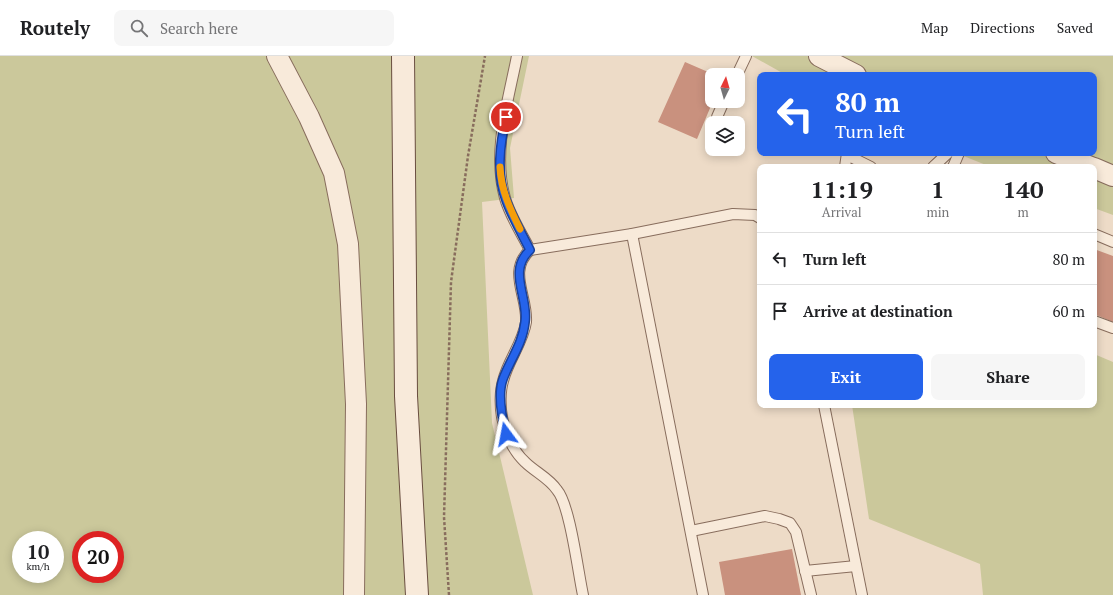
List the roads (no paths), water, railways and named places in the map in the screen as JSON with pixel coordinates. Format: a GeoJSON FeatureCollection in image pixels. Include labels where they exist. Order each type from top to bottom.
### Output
{"type":"FeatureCollection","features":[{"type":"Feature","properties":{"kind":"main road"},"geometry":{"type":"LineString","coordinates":[[403,56],[406,396],[417,595]]}},
{"type":"Feature","properties":{"kind":"street"},"geometry":{"type":"LineString","coordinates":[[277,56],[309,117],[334,173],[348,244],[356,404],[354,595]]}},
{"type":"Feature","properties":{"kind":"street"},"geometry":{"type":"LineString","coordinates":[[819,56],[850,72]]}},
{"type":"Feature","properties":{"kind":"street"},"geometry":{"type":"LineString","coordinates":[[1064,156],[1084,164]]}},
{"type":"Feature","properties":{"kind":"street"},"geometry":{"type":"LineString","coordinates":[[1097,169],[1113,176]]}},
{"type":"Feature","properties":{"kind":"lane"},"geometry":{"type":"LineString","coordinates":[[517,56],[501,147],[501,180],[506,200],[530,250]]}},
{"type":"Feature","properties":{"kind":"lane"},"geometry":{"type":"LineString","coordinates":[[740,68],[746,56]]}},
{"type":"Feature","properties":{"kind":"lane"},"geometry":{"type":"LineString","coordinates":[[851,156],[865,164]]}},
{"type":"Feature","properties":{"kind":"lane"},"geometry":{"type":"LineString","coordinates":[[936,164],[945,156]]}},
{"type":"Feature","properties":{"kind":"lane"},"geometry":{"type":"LineString","coordinates":[[582,595],[565,505],[558,490],[525,462],[515,450],[506,434],[502,416],[503,380],[517,350],[526,322],[526,312],[518,280],[524,255],[530,250],[632,234],[733,214],[757,216]]}},
{"type":"Feature","properties":{"kind":"lane"},"geometry":{"type":"LineString","coordinates":[[632,234],[703,595]]}},
{"type":"Feature","properties":{"kind":"lane"},"geometry":{"type":"LineString","coordinates":[[1097,235],[1113,242]]}},
{"type":"Feature","properties":{"kind":"lane"},"geometry":{"type":"LineString","coordinates":[[1097,322],[1113,328]]}},
{"type":"Feature","properties":{"kind":"lane"},"geometry":{"type":"LineString","coordinates":[[825,408],[862,595]]}},
{"type":"Feature","properties":{"kind":"lane"},"geometry":{"type":"LineString","coordinates":[[691,530],[765,516],[779,518],[790,523],[796,532],[811,595]]}},
{"type":"Feature","properties":{"kind":"lane"},"geometry":{"type":"LineString","coordinates":[[805,571],[856,566]]}}]}
